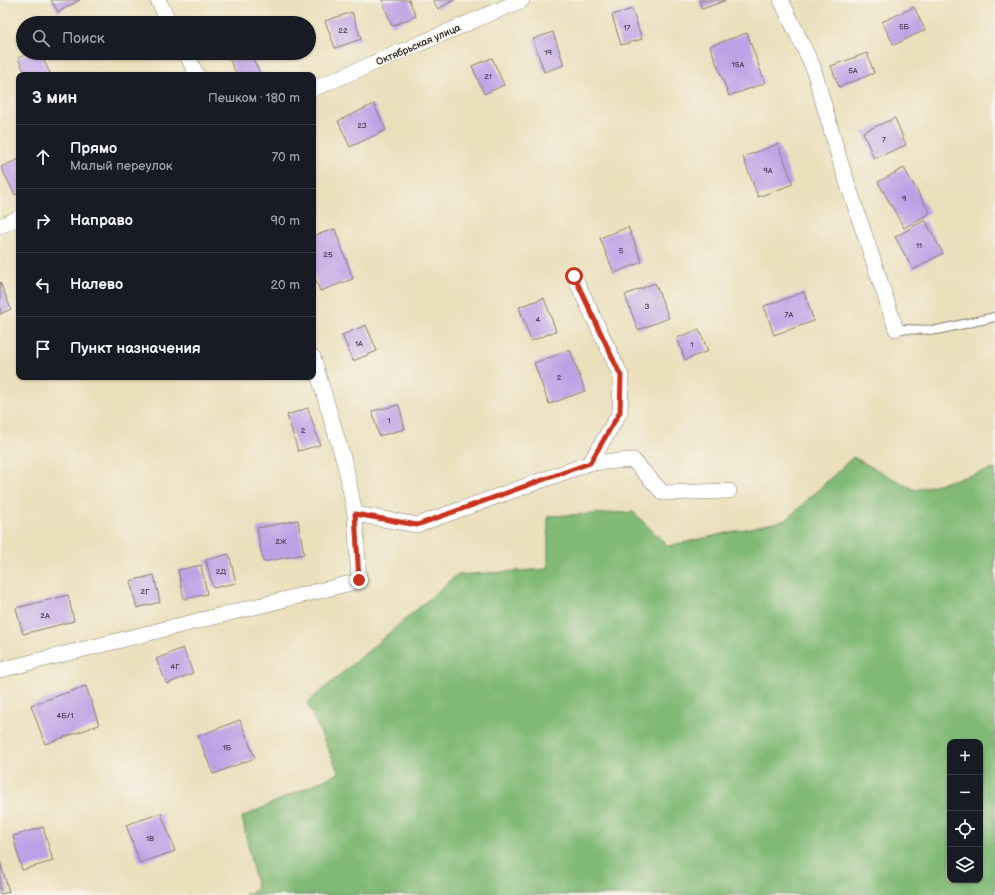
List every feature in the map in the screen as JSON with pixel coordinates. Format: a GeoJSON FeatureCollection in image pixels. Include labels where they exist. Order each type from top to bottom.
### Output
{"type":"FeatureCollection","features":[{"type":"Feature","properties":{"kind":"street"},"geometry":{"type":"LineString","coordinates":[[158,0],[166,16]]}},
{"type":"Feature","properties":{"kind":"street","name":"Октябрьская улица"},"geometry":{"type":"LineString","coordinates":[[316,88],[522,0]]}},
{"type":"Feature","properties":{"kind":"street"},"geometry":{"type":"LineString","coordinates":[[781,0],[813,67],[840,161],[896,329]]}},
{"type":"Feature","properties":{"kind":"street"},"geometry":{"type":"LineString","coordinates":[[190,60],[196,72]]}},
{"type":"Feature","properties":{"kind":"street"},"geometry":{"type":"LineString","coordinates":[[0,226],[16,219]]}},
{"type":"Feature","properties":{"kind":"street"},"geometry":{"type":"LineString","coordinates":[[574,276],[621,376],[620,412],[590,463]]}},
{"type":"Feature","properties":{"kind":"street"},"geometry":{"type":"LineString","coordinates":[[0,670],[359,580],[355,514],[346,468],[316,367]]}},
{"type":"Feature","properties":{"kind":"street"},"geometry":{"type":"LineString","coordinates":[[355,514],[417,525],[590,463],[633,460],[664,493],[729,491]]}},
{"type":"Feature","properties":{"kind":"lane"},"geometry":{"type":"LineString","coordinates":[[896,329],[938,330],[995,318]]}},
{"type":"Feature","properties":{"kind":"green space"},"geometry":{"type":"Polygon","coordinates":[[[853,457],[915,490],[995,469],[995,895],[245,895],[257,889],[242,817],[339,773],[307,703],[457,575],[548,569],[548,516],[633,512],[668,546],[786,520],[853,457]]]}},
{"type":"Feature","properties":{"kind":"building"},"geometry":{"type":"Polygon","coordinates":[[[51,0],[80,0],[58,12],[51,0]]]}},
{"type":"Feature","properties":{"kind":"building"},"geometry":{"type":"Polygon","coordinates":[[[382,0],[409,0],[416,16],[392,26],[382,0]]]}},
{"type":"Feature","properties":{"kind":"building"},"geometry":{"type":"Polygon","coordinates":[[[433,0],[454,0],[438,9],[433,0]]]}},
{"type":"Feature","properties":{"kind":"building"},"geometry":{"type":"Polygon","coordinates":[[[699,0],[727,0],[702,9],[699,0]]]}},
{"type":"Feature","properties":{"kind":"building"},"geometry":{"type":"Polygon","coordinates":[[[914,7],[925,30],[894,45],[882,22],[914,7]]]}},
{"type":"Feature","properties":{"kind":"building"},"geometry":{"type":"Polygon","coordinates":[[[632,9],[642,39],[621,45],[612,15],[632,9]]]}},
{"type":"Feature","properties":{"kind":"building"},"geometry":{"type":"Polygon","coordinates":[[[352,12],[361,39],[335,48],[325,21],[352,12]]]}},
{"type":"Feature","properties":{"kind":"building"},"geometry":{"type":"Polygon","coordinates":[[[553,32],[564,65],[544,72],[533,39],[553,32]]]}},
{"type":"Feature","properties":{"kind":"building"},"geometry":{"type":"Polygon","coordinates":[[[747,33],[765,83],[729,96],[710,46],[747,33]]]}},
{"type":"Feature","properties":{"kind":"building"},"geometry":{"type":"Polygon","coordinates":[[[867,53],[874,73],[839,87],[831,66],[867,53]]]}},
{"type":"Feature","properties":{"kind":"building"},"geometry":{"type":"Polygon","coordinates":[[[492,58],[504,85],[484,94],[472,66],[492,58]]]}},
{"type":"Feature","properties":{"kind":"building"},"geometry":{"type":"Polygon","coordinates":[[[19,60],[44,60],[50,72],[25,72],[19,60]]]}},
{"type":"Feature","properties":{"kind":"building"},"geometry":{"type":"Polygon","coordinates":[[[230,60],[254,60],[260,72],[236,72],[230,60]]]}},
{"type":"Feature","properties":{"kind":"building"},"geometry":{"type":"Polygon","coordinates":[[[374,104],[386,130],[350,147],[338,121],[374,104]]]}},
{"type":"Feature","properties":{"kind":"building"},"geometry":{"type":"Polygon","coordinates":[[[895,118],[906,145],[874,159],[863,132],[895,118]]]}},
{"type":"Feature","properties":{"kind":"building"},"geometry":{"type":"Polygon","coordinates":[[[778,144],[793,184],[758,197],[743,157],[778,144]]]}},
{"type":"Feature","properties":{"kind":"building"},"geometry":{"type":"Polygon","coordinates":[[[16,160],[16,194],[15,195],[1,167],[16,160]]]}},
{"type":"Feature","properties":{"kind":"building"},"geometry":{"type":"Polygon","coordinates":[[[904,168],[930,213],[904,228],[878,182],[904,168]]]}},
{"type":"Feature","properties":{"kind":"building"},"geometry":{"type":"Polygon","coordinates":[[[925,220],[943,253],[913,270],[895,237],[925,220]]]}},
{"type":"Feature","properties":{"kind":"building"},"geometry":{"type":"Polygon","coordinates":[[[628,227],[642,262],[614,273],[600,238],[628,227]]]}},
{"type":"Feature","properties":{"kind":"building"},"geometry":{"type":"Polygon","coordinates":[[[335,229],[353,279],[320,291],[316,280],[316,235],[335,229]]]}},
{"type":"Feature","properties":{"kind":"building"},"geometry":{"type":"Polygon","coordinates":[[[0,282],[11,309],[0,314],[0,282]]]}},
{"type":"Feature","properties":{"kind":"building"},"geometry":{"type":"Polygon","coordinates":[[[655,283],[669,318],[638,330],[625,295],[655,283]]]}},
{"type":"Feature","properties":{"kind":"building"},"geometry":{"type":"Polygon","coordinates":[[[804,292],[814,321],[774,335],[764,306],[804,292]]]}},
{"type":"Feature","properties":{"kind":"building"},"geometry":{"type":"Polygon","coordinates":[[[544,298],[556,331],[531,341],[519,307],[544,298]]]}},
{"type":"Feature","properties":{"kind":"building"},"geometry":{"type":"Polygon","coordinates":[[[366,325],[377,351],[353,361],[342,335],[366,325]]]}},
{"type":"Feature","properties":{"kind":"building"},"geometry":{"type":"Polygon","coordinates":[[[699,329],[708,351],[685,360],[677,338],[699,329]]]}},
{"type":"Feature","properties":{"kind":"building"},"geometry":{"type":"Polygon","coordinates":[[[570,350],[585,391],[549,404],[534,363],[570,350]]]}},
{"type":"Feature","properties":{"kind":"building"},"geometry":{"type":"Polygon","coordinates":[[[399,405],[405,429],[379,436],[372,411],[399,405]]]}},
{"type":"Feature","properties":{"kind":"building"},"geometry":{"type":"Polygon","coordinates":[[[308,408],[320,445],[298,451],[287,415],[308,408]]]}},
{"type":"Feature","properties":{"kind":"building"},"geometry":{"type":"Polygon","coordinates":[[[298,520],[304,554],[263,562],[257,528],[298,520]]]}},
{"type":"Feature","properties":{"kind":"building"},"geometry":{"type":"Polygon","coordinates":[[[229,554],[236,583],[213,588],[206,560],[229,554]]]}},
{"type":"Feature","properties":{"kind":"building"},"geometry":{"type":"Polygon","coordinates":[[[201,565],[207,594],[184,599],[178,570],[201,565]]]}},
{"type":"Feature","properties":{"kind":"building"},"geometry":{"type":"Polygon","coordinates":[[[154,575],[160,602],[137,608],[130,581],[154,575]]]}},
{"type":"Feature","properties":{"kind":"building"},"geometry":{"type":"Polygon","coordinates":[[[68,595],[74,621],[23,634],[16,608],[68,595]]]}},
{"type":"Feature","properties":{"kind":"building"},"geometry":{"type":"Polygon","coordinates":[[[183,648],[193,673],[167,684],[156,659],[183,648]]]}},
{"type":"Feature","properties":{"kind":"building"},"geometry":{"type":"Polygon","coordinates":[[[86,686],[99,725],[45,744],[31,705],[86,686]]]}},
{"type":"Feature","properties":{"kind":"building"},"geometry":{"type":"Polygon","coordinates":[[[240,720],[255,758],[213,774],[198,736],[240,720]]]}},
{"type":"Feature","properties":{"kind":"building"},"geometry":{"type":"Polygon","coordinates":[[[161,813],[175,851],[140,863],[126,825],[161,813]]]}},
{"type":"Feature","properties":{"kind":"building"},"geometry":{"type":"Polygon","coordinates":[[[43,827],[53,861],[22,870],[13,836],[43,827]]]}},
{"type":"Feature","properties":{"kind":"building"},"geometry":{"type":"Polygon","coordinates":[[[0,861],[9,892],[0,894],[0,861]]]}},
{"type":"Feature","properties":{"kind":"route"},"geometry":{"type":"LineString","coordinates":[[359,580],[355,514],[417,525],[590,463],[620,412],[621,376],[574,276]]}}]}
